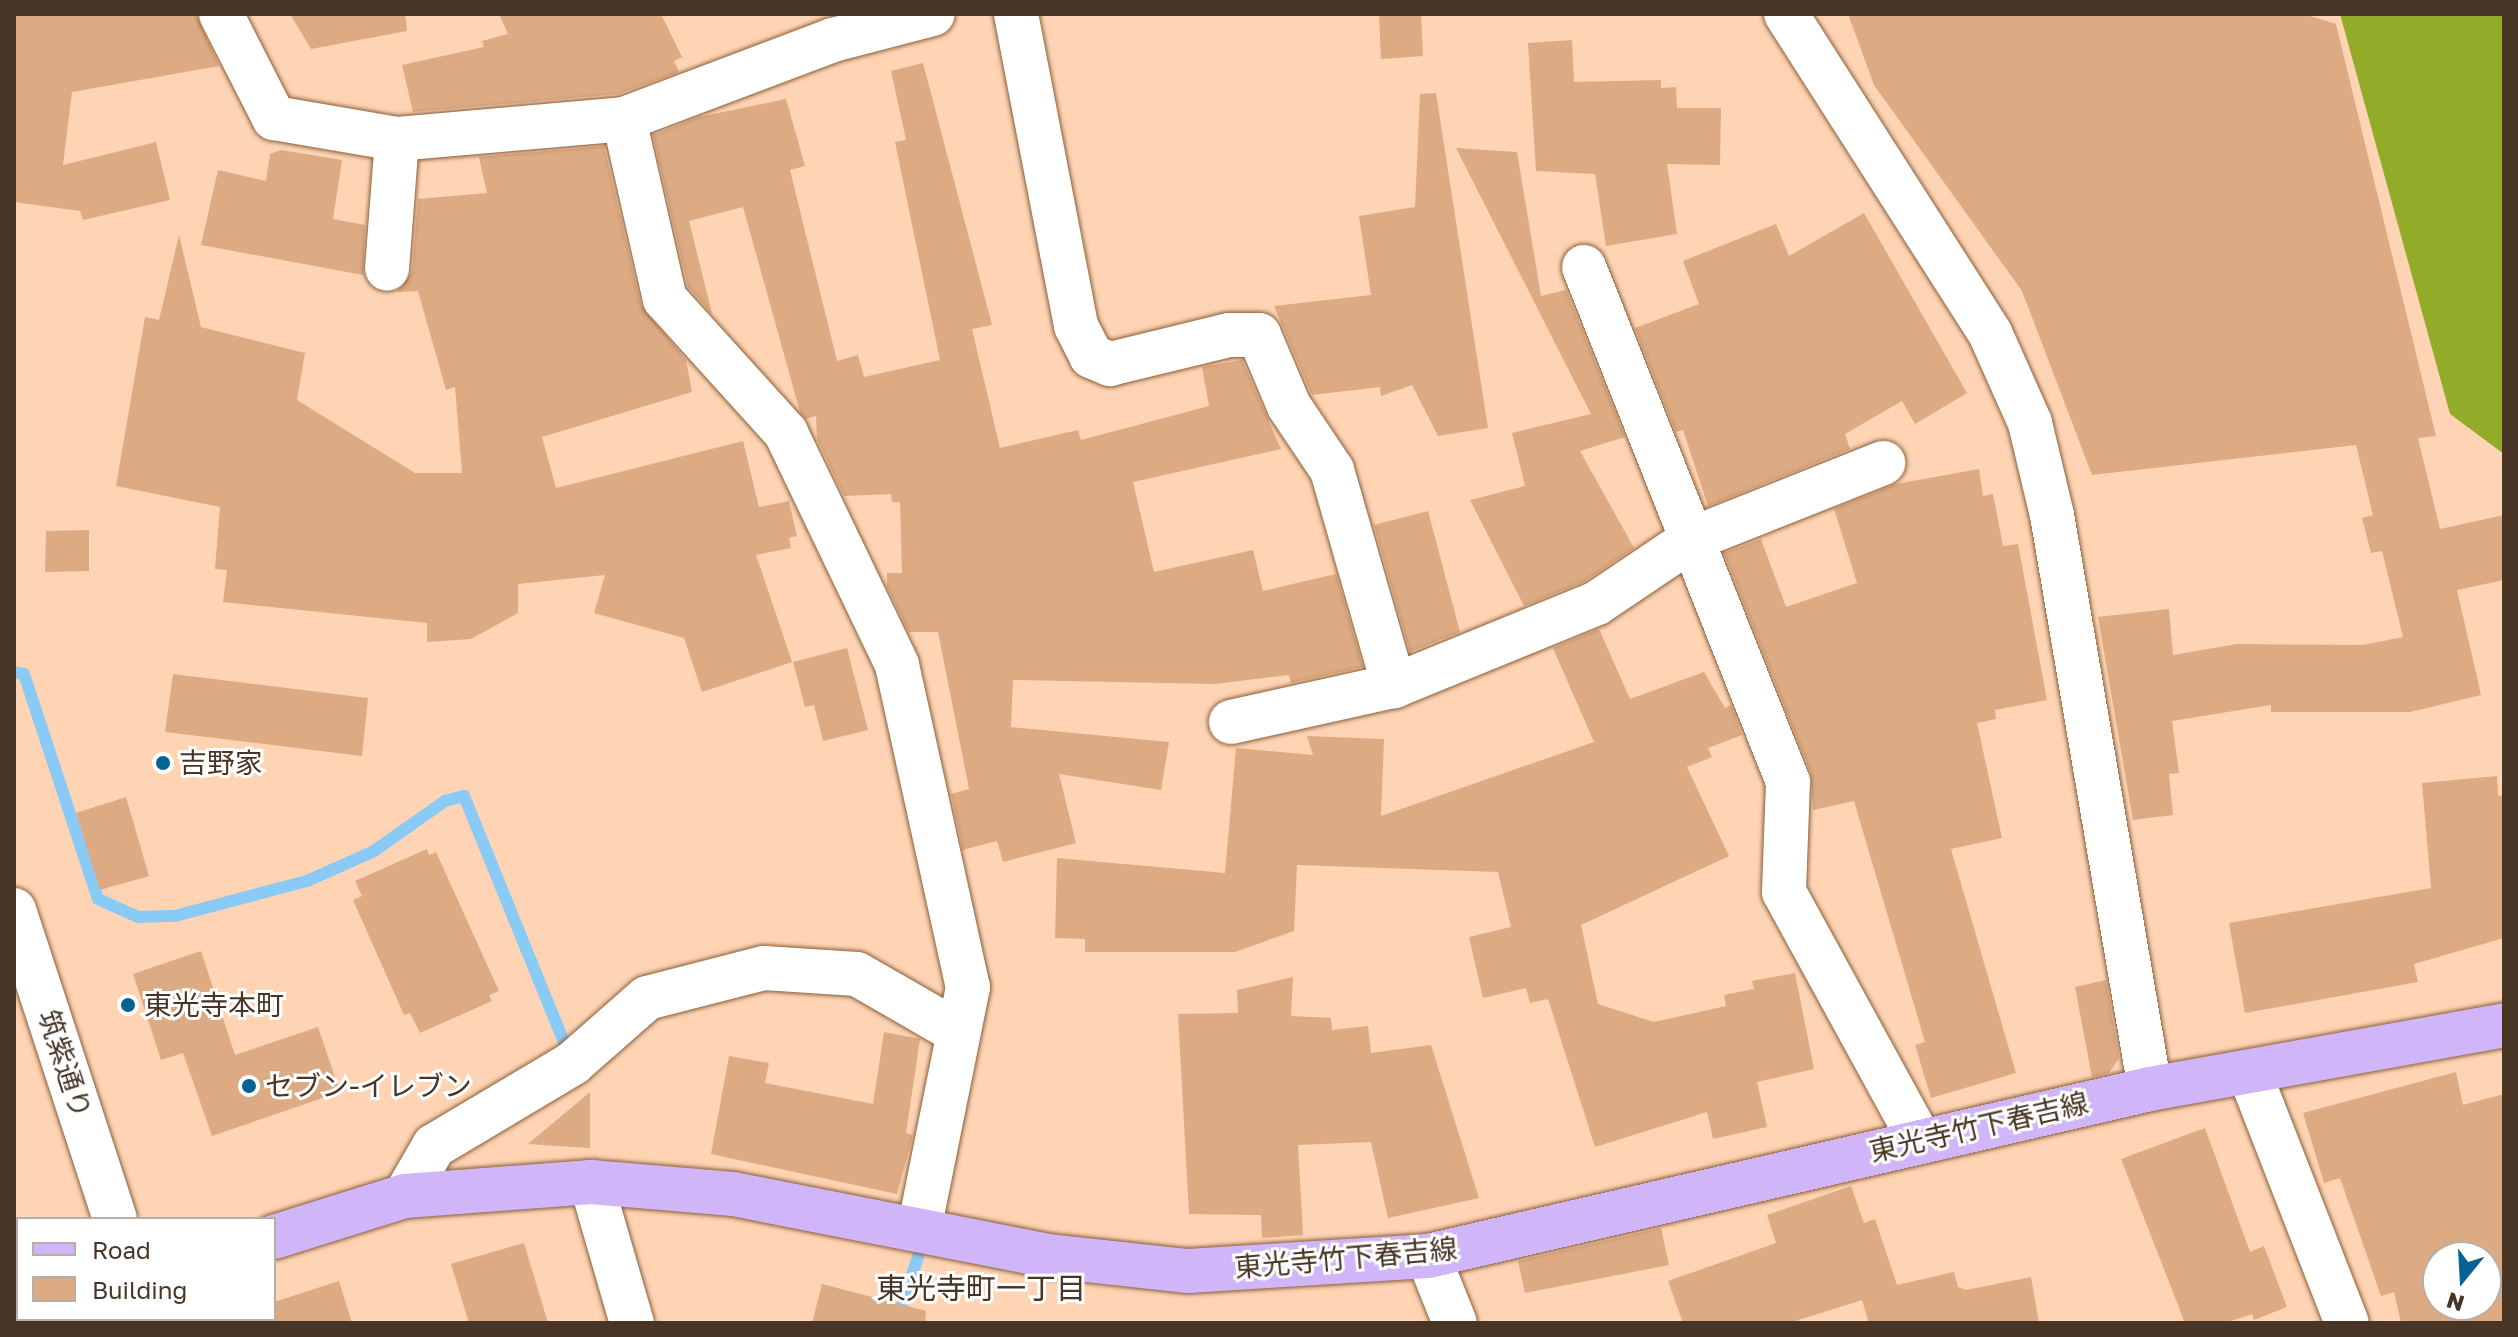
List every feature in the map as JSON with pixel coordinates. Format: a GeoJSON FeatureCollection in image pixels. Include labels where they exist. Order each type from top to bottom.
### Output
{"type":"FeatureCollection","features":[{"type":"Feature","properties":{"kind":"main road","name":"東光寺竹下春吉線"},"geometry":{"type":"LineString","coordinates":[[276,1236],[405,1196],[591,1182],[733,1194],[1049,1256],[1188,1271],[1428,1256],[2150,1089],[2504,1025]]}},
{"type":"Feature","properties":{"kind":"street"},"geometry":{"type":"LineString","coordinates":[[221,14],[274,118],[397,139],[624,119],[833,40],[933,14]]}},
{"type":"Feature","properties":{"kind":"street"},"geometry":{"type":"LineString","coordinates":[[1016,14],[1076,326],[1091,356],[1110,364],[1229,335],[1259,335],[1289,406],[1332,470],[1394,686]]}},
{"type":"Feature","properties":{"kind":"street"},"geometry":{"type":"LineString","coordinates":[[1786,14],[1990,333],[2030,423],[2052,515],[2150,1089]]}},
{"type":"Feature","properties":{"kind":"street"},"geometry":{"type":"LineString","coordinates":[[624,119],[665,299],[786,433],[897,665],[968,987],[919,1229]]}},
{"type":"Feature","properties":{"kind":"street"},"geometry":{"type":"LineString","coordinates":[[387,269],[397,139]]}},
{"type":"Feature","properties":{"kind":"street"},"geometry":{"type":"LineString","coordinates":[[1584,267],[1788,782],[1784,892],[1920,1140]]}},
{"type":"Feature","properties":{"kind":"street"},"geometry":{"type":"LineString","coordinates":[[1231,722],[1394,686],[1597,603],[1692,539],[1883,463]]}},
{"type":"Feature","properties":{"kind":"street","name":"筑紫通り"},"geometry":{"type":"LineString","coordinates":[[14,910],[114,1217]]}},
{"type":"Feature","properties":{"kind":"street"},"geometry":{"type":"LineString","coordinates":[[405,1196],[434,1146],[573,1063],[647,998],[764,968],[857,974],[958,1032]]}},
{"type":"Feature","properties":{"kind":"street"},"geometry":{"type":"LineString","coordinates":[[2249,1072],[2347,1323]]}},
{"type":"Feature","properties":{"kind":"street"},"geometry":{"type":"LineString","coordinates":[[591,1182],[632,1323]]}},
{"type":"Feature","properties":{"kind":"street"},"geometry":{"type":"LineString","coordinates":[[1428,1256],[1455,1323]]}},
{"type":"Feature","properties":{"kind":"green space"},"geometry":{"type":"Polygon","coordinates":[[[2340,14],[2504,14],[2504,454],[2450,414],[2340,14]]]}},
{"type":"Feature","properties":{"kind":"building"},"geometry":{"type":"Polygon","coordinates":[[[14,14],[196,14],[219,66],[72,92],[63,165],[156,142],[170,200],[83,220],[80,211],[14,202],[14,14]]]}},
{"type":"Feature","properties":{"kind":"building"},"geometry":{"type":"Polygon","coordinates":[[[290,14],[405,14],[407,31],[311,49],[290,14]]]}},
{"type":"Feature","properties":{"kind":"building"},"geometry":{"type":"Polygon","coordinates":[[[499,14],[661,14],[682,57],[674,61],[679,72],[618,94],[413,112],[402,65],[484,47],[482,41],[508,34],[499,14]]]}},
{"type":"Feature","properties":{"kind":"building"},"geometry":{"type":"Polygon","coordinates":[[[1379,14],[1421,14],[1423,56],[1381,59],[1379,14]]]}},
{"type":"Feature","properties":{"kind":"building"},"geometry":{"type":"Polygon","coordinates":[[[1848,14],[2304,14],[2336,24],[2436,436],[2418,438],[2440,529],[2504,515],[2504,580],[2457,590],[2481,695],[2410,712],[2271,712],[2271,705],[2172,721],[2179,773],[2169,774],[2173,815],[2133,820],[2098,617],[2169,609],[2173,655],[2237,644],[2363,645],[2403,637],[2382,551],[2371,553],[2362,518],[2373,515],[2356,445],[2092,475],[2022,291],[1874,85],[1848,14]]]}},
{"type":"Feature","properties":{"kind":"building"},"geometry":{"type":"Polygon","coordinates":[[[1572,40],[1574,82],[1661,80],[1661,88],[1676,87],[1677,108],[1721,108],[1720,165],[1667,164],[1677,234],[1606,246],[1595,174],[1536,171],[1528,43],[1572,40]]]}},
{"type":"Feature","properties":{"kind":"building"},"geometry":{"type":"Polygon","coordinates":[[[923,63],[992,325],[972,329],[1000,448],[1078,430],[1081,440],[1209,406],[1202,367],[1242,360],[1281,449],[1133,482],[1154,572],[1253,550],[1263,591],[1336,574],[1363,667],[1291,683],[1289,675],[1214,684],[1013,680],[1011,727],[1169,742],[1161,790],[1059,774],[1076,843],[1003,862],[997,841],[963,850],[951,794],[969,789],[938,632],[909,632],[887,586],[887,573],[902,573],[900,502],[892,502],[891,494],[844,496],[817,439],[816,416],[806,419],[800,412],[743,207],[689,221],[712,314],[688,287],[653,135],[699,117],[786,99],[805,166],[790,170],[837,361],[858,355],[864,377],[940,360],[895,142],[906,140],[891,71],[923,63]]]}},
{"type":"Feature","properties":{"kind":"building"},"geometry":{"type":"Polygon","coordinates":[[[1436,93],[1488,428],[1438,436],[1412,385],[1381,396],[1380,387],[1312,395],[1274,306],[1371,295],[1359,216],[1415,207],[1420,94],[1436,93]]]}},
{"type":"Feature","properties":{"kind":"building"},"geometry":{"type":"Polygon","coordinates":[[[604,146],[641,305],[686,360],[692,392],[542,437],[556,488],[743,441],[759,507],[789,501],[797,536],[789,538],[791,548],[756,555],[792,662],[702,692],[684,638],[594,613],[605,575],[518,584],[518,613],[471,639],[427,642],[427,623],[223,602],[227,570],[215,569],[220,507],[116,486],[145,317],[159,320],[179,235],[201,327],[305,353],[297,400],[415,473],[462,473],[455,387],[446,390],[418,291],[397,292],[412,272],[418,199],[487,193],[479,157],[604,146]]]}},
{"type":"Feature","properties":{"kind":"building"},"geometry":{"type":"Polygon","coordinates":[[[1456,148],[1517,152],[1541,296],[1566,290],[1625,437],[1580,451],[1634,548],[1585,581],[1524,606],[1470,500],[1525,486],[1512,433],[1591,414],[1456,148]]]}},
{"type":"Feature","properties":{"kind":"building"},"geometry":{"type":"Polygon","coordinates":[[[281,150],[342,160],[333,219],[365,225],[363,275],[201,245],[218,170],[266,181],[270,154],[281,150]]]}},
{"type":"Feature","properties":{"kind":"building"},"geometry":{"type":"Polygon","coordinates":[[[1864,213],[1967,393],[1915,424],[1902,401],[1845,434],[1850,449],[1708,506],[1683,430],[1676,432],[1635,328],[1699,304],[1683,261],[1776,224],[1789,256],[1864,213]]]}},
{"type":"Feature","properties":{"kind":"building"},"geometry":{"type":"Polygon","coordinates":[[[1979,469],[1983,496],[1993,494],[2003,546],[2018,544],[2047,700],[1995,710],[1996,719],[1977,723],[2002,838],[1951,849],[2016,1073],[1931,1098],[1915,1045],[1925,1042],[1854,801],[1813,810],[1811,773],[1724,553],[1761,539],[1786,607],[1857,583],[1834,509],[1896,484],[1979,469]]]}},
{"type":"Feature","properties":{"kind":"building"},"geometry":{"type":"Polygon","coordinates":[[[1428,511],[1460,632],[1410,652],[1374,525],[1428,511]]]}},
{"type":"Feature","properties":{"kind":"building"},"geometry":{"type":"Polygon","coordinates":[[[89,530],[89,571],[45,572],[46,531],[89,530]]]}},
{"type":"Feature","properties":{"kind":"building"},"geometry":{"type":"Polygon","coordinates":[[[1599,629],[1630,699],[1704,672],[1725,708],[1731,705],[1742,735],[1708,748],[1712,757],[1687,767],[1729,856],[1581,925],[1598,1004],[1654,1022],[1726,1006],[1724,995],[1754,989],[1752,981],[1795,973],[1814,1069],[1757,1082],[1767,1127],[1713,1139],[1707,1112],[1595,1147],[1548,999],[1530,1003],[1526,988],[1483,998],[1469,937],[1511,927],[1498,872],[1297,865],[1294,931],[1235,952],[1085,952],[1085,939],[1055,938],[1057,858],[1225,873],[1236,748],[1313,755],[1307,736],[1384,739],[1381,816],[1594,742],[1553,648],[1599,629]]]}},
{"type":"Feature","properties":{"kind":"building"},"geometry":{"type":"Polygon","coordinates":[[[847,648],[868,730],[823,741],[814,705],[805,707],[793,662],[847,648]]]}},
{"type":"Feature","properties":{"kind":"building"},"geometry":{"type":"Polygon","coordinates":[[[173,674],[368,698],[362,756],[165,732],[173,674]]]}},
{"type":"Feature","properties":{"kind":"building"},"geometry":{"type":"Polygon","coordinates":[[[2497,776],[2498,796],[2504,795],[2504,938],[2414,964],[2418,982],[2245,1013],[2229,923],[2431,888],[2422,783],[2497,776]]]}},
{"type":"Feature","properties":{"kind":"building"},"geometry":{"type":"Polygon","coordinates":[[[126,797],[149,876],[100,890],[76,813],[126,797]]]}},
{"type":"Feature","properties":{"kind":"building"},"geometry":{"type":"Polygon","coordinates":[[[427,849],[429,855],[436,852],[499,991],[489,995],[492,1001],[420,1033],[410,1013],[404,1015],[353,900],[362,896],[355,881],[427,849]]]}},
{"type":"Feature","properties":{"kind":"building"},"geometry":{"type":"Polygon","coordinates":[[[201,951],[235,1055],[318,1027],[340,1092],[212,1136],[183,1053],[161,1060],[133,974],[201,951]]]}},
{"type":"Feature","properties":{"kind":"building"},"geometry":{"type":"Polygon","coordinates":[[[1293,977],[1291,1016],[1331,1018],[1332,1030],[1368,1026],[1371,1053],[1431,1045],[1479,1198],[1388,1218],[1371,1142],[1298,1145],[1303,1235],[1262,1238],[1261,1215],[1189,1214],[1178,1014],[1238,1013],[1237,990],[1293,977]]]}},
{"type":"Feature","properties":{"kind":"building"},"geometry":{"type":"Polygon","coordinates":[[[2106,980],[2119,1058],[2109,1073],[2092,1077],[2075,987],[2106,980]]]}},
{"type":"Feature","properties":{"kind":"building"},"geometry":{"type":"Polygon","coordinates":[[[884,1032],[920,1039],[906,1133],[913,1135],[897,1194],[711,1154],[729,1056],[769,1063],[765,1083],[873,1104],[884,1032]]]}},
{"type":"Feature","properties":{"kind":"building"},"geometry":{"type":"Polygon","coordinates":[[[2456,1072],[2463,1105],[2504,1094],[2504,1323],[2401,1323],[2394,1292],[2381,1296],[2340,1178],[2324,1183],[2303,1113],[2456,1072]]]}},
{"type":"Feature","properties":{"kind":"building"},"geometry":{"type":"Polygon","coordinates":[[[590,1092],[590,1148],[528,1144],[590,1092]]]}},
{"type":"Feature","properties":{"kind":"building"},"geometry":{"type":"Polygon","coordinates":[[[2205,1128],[2250,1252],[2264,1246],[2287,1307],[2254,1320],[2252,1314],[2225,1323],[2185,1323],[2121,1159],[2205,1128]]]}},
{"type":"Feature","properties":{"kind":"building"},"geometry":{"type":"Polygon","coordinates":[[[1851,1186],[1864,1223],[1875,1219],[1897,1285],[1954,1272],[1958,1287],[1966,1290],[2031,1277],[2039,1323],[1869,1323],[1862,1300],[1789,1323],[1683,1323],[1668,1281],[1776,1243],[1767,1215],[1851,1186]]]}},
{"type":"Feature","properties":{"kind":"building"},"geometry":{"type":"Polygon","coordinates":[[[1661,1228],[1669,1265],[1525,1293],[1518,1261],[1661,1228]]]}},
{"type":"Feature","properties":{"kind":"building"},"geometry":{"type":"Polygon","coordinates":[[[524,1243],[548,1323],[469,1323],[451,1264],[524,1243]]]}},
{"type":"Feature","properties":{"kind":"building"},"geometry":{"type":"Polygon","coordinates":[[[339,1281],[352,1323],[231,1323],[276,1321],[276,1301],[339,1281]]]}},
{"type":"Feature","properties":{"kind":"building"},"geometry":{"type":"Polygon","coordinates":[[[822,1284],[926,1311],[925,1323],[812,1323],[822,1284]]]}},
{"type":"Feature","properties":{"kind":"waterway"},"geometry":{"type":"LineString","coordinates":[[14,672],[24,674],[98,899],[138,917],[175,916],[307,881],[374,851],[445,801],[464,796],[568,1052],[573,1050]]}},
{"type":"Feature","properties":{"kind":"waterway"},"geometry":{"type":"LineString","coordinates":[[896,1323],[924,1239]]}},
{"type":"Feature","properties":{"kind":"place","name":"吉野家"},"geometry":{"type":"Point","coordinates":[163,763]}},
{"type":"Feature","properties":{"kind":"place","name":"東光寺本町"},"geometry":{"type":"Point","coordinates":[128,1005]}},
{"type":"Feature","properties":{"kind":"place","name":"セブン-イレブン"},"geometry":{"type":"Point","coordinates":[249,1086]}},
{"type":"Feature","properties":{"kind":"district","name":"東光寺町一丁目"},"geometry":{"type":"Point","coordinates":[981,1288]}}]}
